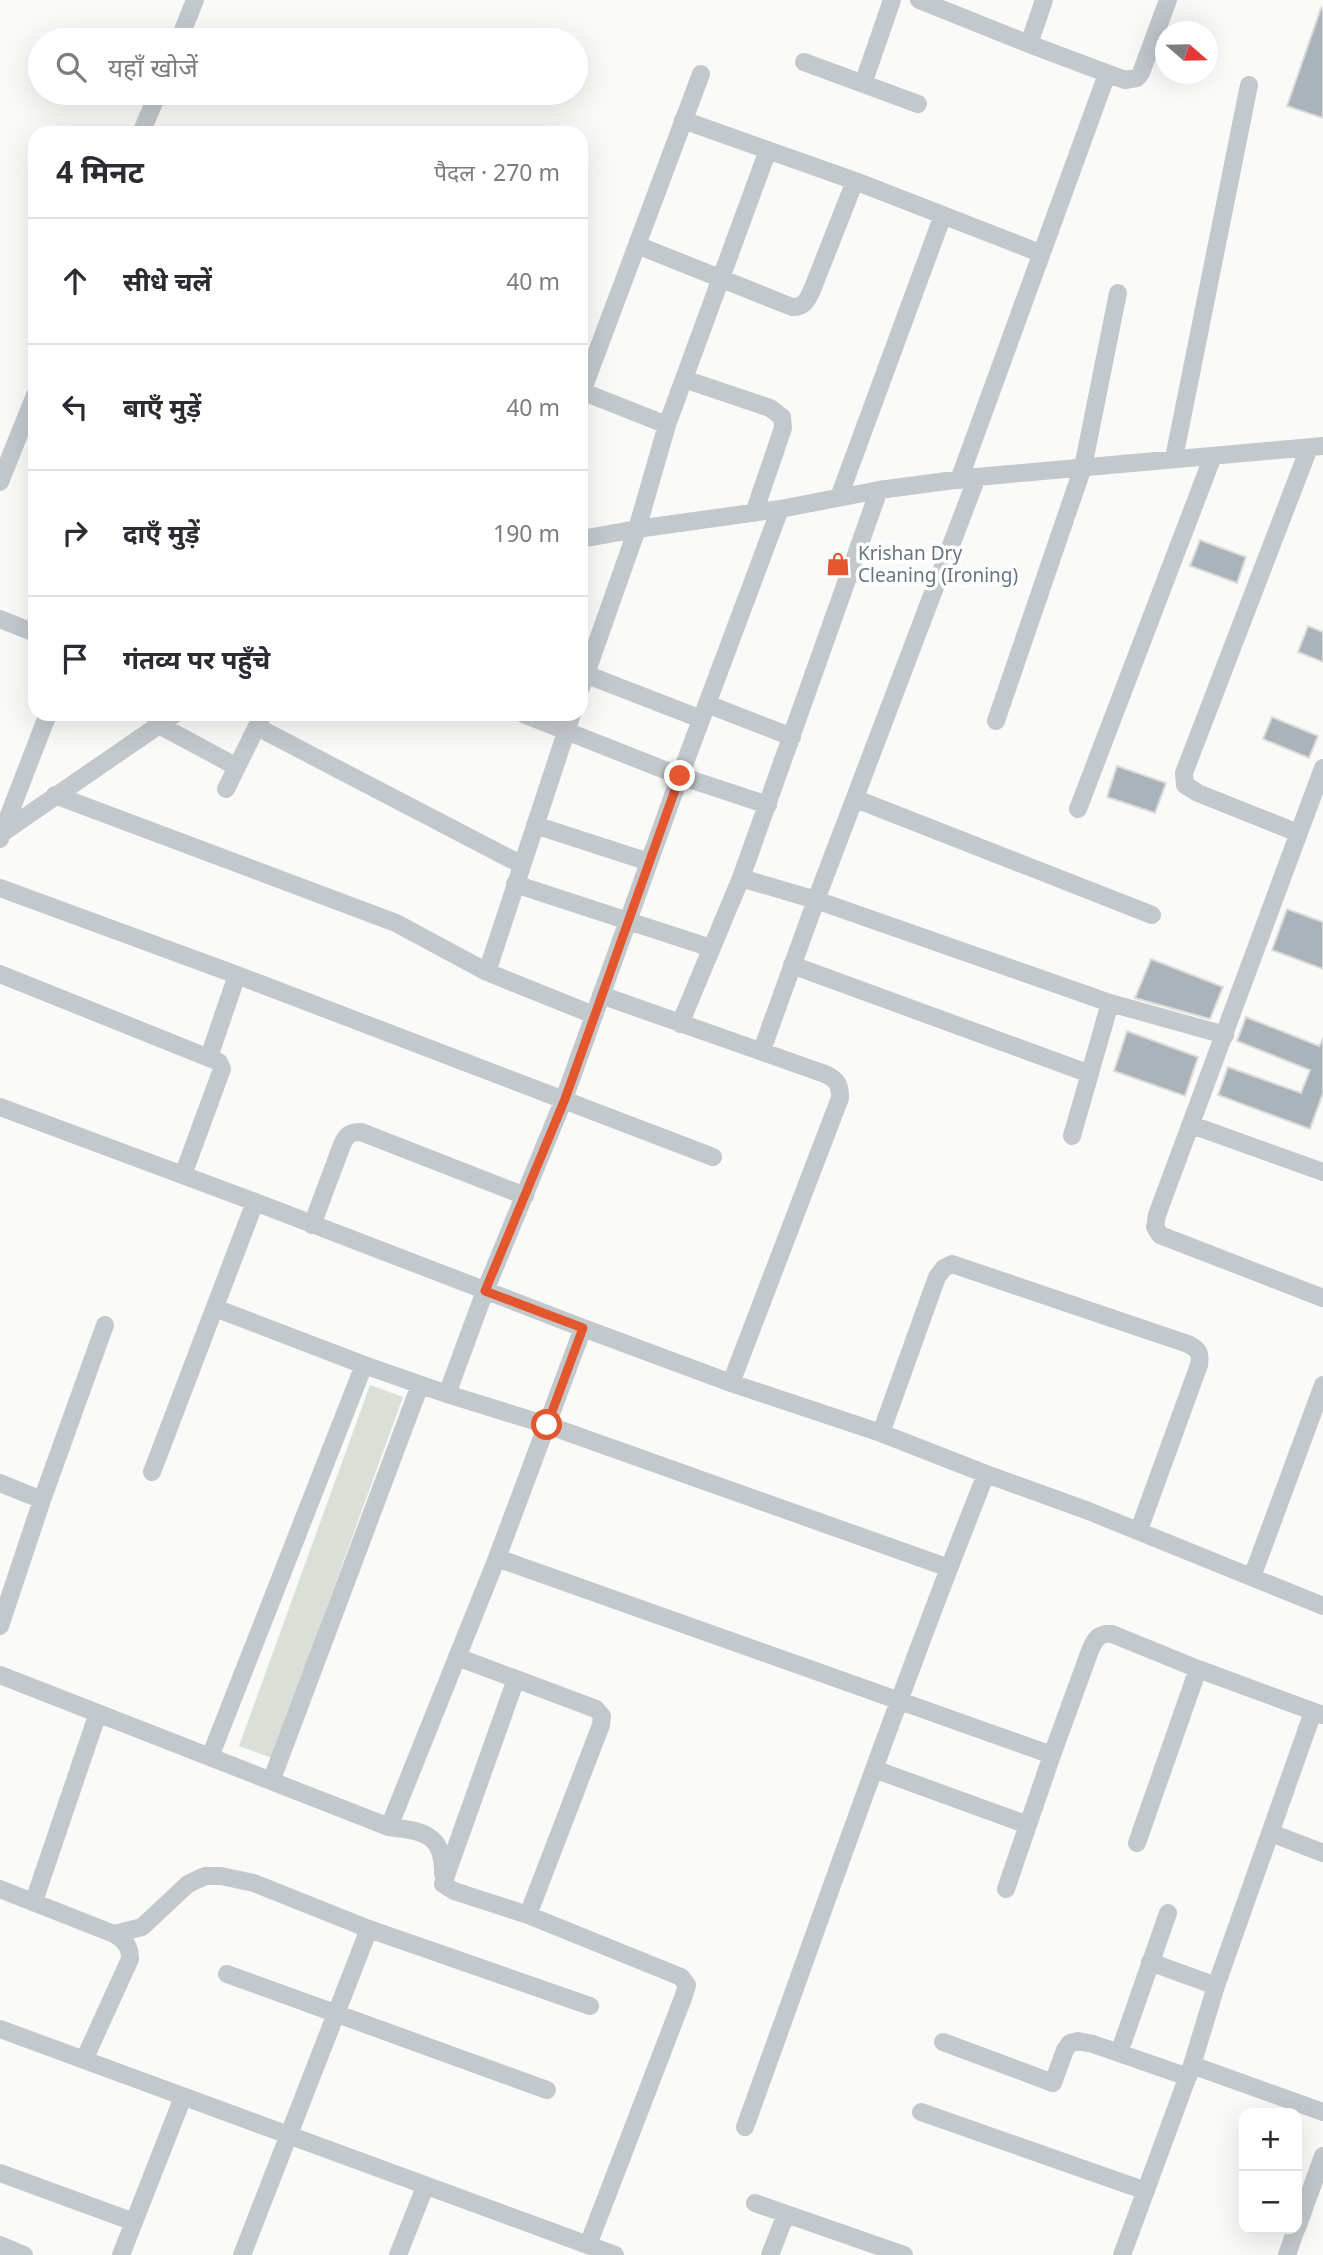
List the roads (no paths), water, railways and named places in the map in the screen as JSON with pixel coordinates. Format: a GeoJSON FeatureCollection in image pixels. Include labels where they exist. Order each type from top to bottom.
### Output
{"type":"FeatureCollection","features":[{"type":"Feature","properties":{"kind":"street"},"geometry":{"type":"LineString","coordinates":[[184,28],[195,0]]}},
{"type":"Feature","properties":{"kind":"street"},"geometry":{"type":"LineString","coordinates":[[863,84],[892,0]]}},
{"type":"Feature","properties":{"kind":"street"},"geometry":{"type":"LineString","coordinates":[[918,0],[1125,80],[1137,78],[1141,74],[1168,0]]}},
{"type":"Feature","properties":{"kind":"street"},"geometry":{"type":"LineString","coordinates":[[1029,44],[1044,0]]}},
{"type":"Feature","properties":{"kind":"street"},"geometry":{"type":"LineString","coordinates":[[804,62],[918,104]]}},
{"type":"Feature","properties":{"kind":"street"},"geometry":{"type":"LineString","coordinates":[[588,375],[701,74]]}},
{"type":"Feature","properties":{"kind":"street"},"geometry":{"type":"LineString","coordinates":[[762,1050],[856,799],[968,479],[1040,253],[1107,74]]}},
{"type":"Feature","properties":{"kind":"street"},"geometry":{"type":"LineString","coordinates":[[1174,458],[1249,85]]}},
{"type":"Feature","properties":{"kind":"street"},"geometry":{"type":"LineString","coordinates":[[144,126],[153,105]]}},
{"type":"Feature","properties":{"kind":"street"},"geometry":{"type":"LineString","coordinates":[[683,120],[855,181],[1040,253]]}},
{"type":"Feature","properties":{"kind":"street"},"geometry":{"type":"LineString","coordinates":[[588,667],[637,529],[667,425],[768,150]]}},
{"type":"Feature","properties":{"kind":"street"},"geometry":{"type":"LineString","coordinates":[[637,245],[792,307],[800,307],[806,302],[855,181]]}},
{"type":"Feature","properties":{"kind":"street"},"geometry":{"type":"LineString","coordinates":[[839,497],[943,215]]}},
{"type":"Feature","properties":{"kind":"street"},"geometry":{"type":"LineString","coordinates":[[996,721],[1083,467],[1118,293]]}},
{"type":"Feature","properties":{"kind":"street"},"geometry":{"type":"LineString","coordinates":[[684,379],[770,408],[782,417],[783,428],[754,513]]}},
{"type":"Feature","properties":{"kind":"street"},"geometry":{"type":"LineString","coordinates":[[588,393],[667,425]]}},
{"type":"Feature","properties":{"kind":"street"},"geometry":{"type":"LineString","coordinates":[[0,482],[28,412]]}},
{"type":"Feature","properties":{"kind":"street"},"geometry":{"type":"LineString","coordinates":[[588,538],[968,479],[1316,447],[1184,773],[1185,785],[1198,793],[1298,833]]}},
{"type":"Feature","properties":{"kind":"street"},"geometry":{"type":"LineString","coordinates":[[1078,810],[1213,456]]}},
{"type":"Feature","properties":{"kind":"street"},"geometry":{"type":"LineString","coordinates":[[680,1024],[768,805],[879,491]]}},
{"type":"Feature","properties":{"kind":"street"},"geometry":{"type":"LineString","coordinates":[[447,1394],[485,1291],[565,1099],[680,776],[780,509]]}},
{"type":"Feature","properties":{"kind":"street"},"geometry":{"type":"LineString","coordinates":[[0,619],[28,630]]}},
{"type":"Feature","properties":{"kind":"street"},"geometry":{"type":"LineString","coordinates":[[588,682],[792,737]]}},
{"type":"Feature","properties":{"kind":"street"},"geometry":{"type":"LineString","coordinates":[[1,836],[45,721]]}},
{"type":"Feature","properties":{"kind":"street"},"geometry":{"type":"LineString","coordinates":[[1,836],[55,795],[165,721]]}},
{"type":"Feature","properties":{"kind":"street"},"geometry":{"type":"LineString","coordinates":[[226,789],[260,721]]}},
{"type":"Feature","properties":{"kind":"street"},"geometry":{"type":"LineString","coordinates":[[262,721],[522,865]]}},
{"type":"Feature","properties":{"kind":"street"},"geometry":{"type":"LineString","coordinates":[[539,721],[680,776],[768,805]]}},
{"type":"Feature","properties":{"kind":"street"},"geometry":{"type":"LineString","coordinates":[[487,972],[570,721]]}},
{"type":"Feature","properties":{"kind":"street"},"geometry":{"type":"LineString","coordinates":[[159,725],[237,767]]}},
{"type":"Feature","properties":{"kind":"street"},"geometry":{"type":"LineString","coordinates":[[1323,768],[1157,1215],[1155,1227],[1160,1235],[1323,1298]]}},
{"type":"Feature","properties":{"kind":"street"},"geometry":{"type":"LineString","coordinates":[[55,795],[396,923],[487,972],[594,1015]]}},
{"type":"Feature","properties":{"kind":"street"},"geometry":{"type":"LineString","coordinates":[[856,799],[1152,915]]}},
{"type":"Feature","properties":{"kind":"street"},"geometry":{"type":"LineString","coordinates":[[536,825],[649,862]]}},
{"type":"Feature","properties":{"kind":"street"},"geometry":{"type":"LineString","coordinates":[[741,877],[816,900],[1110,1003],[1225,1035]]}},
{"type":"Feature","properties":{"kind":"street"},"geometry":{"type":"LineString","coordinates":[[515,884],[712,948]]}},
{"type":"Feature","properties":{"kind":"street"},"geometry":{"type":"LineString","coordinates":[[0,888],[237,975],[713,1157]]}},
{"type":"Feature","properties":{"kind":"street"},"geometry":{"type":"LineString","coordinates":[[792,965],[1090,1074]]}},
{"type":"Feature","properties":{"kind":"street"},"geometry":{"type":"LineString","coordinates":[[0,974],[219,1062],[222,1069],[183,1175]]}},
{"type":"Feature","properties":{"kind":"street"},"geometry":{"type":"LineString","coordinates":[[209,1057],[237,975]]}},
{"type":"Feature","properties":{"kind":"street"},"geometry":{"type":"LineString","coordinates":[[601,995],[762,1050],[835,1079],[840,1087],[840,1098],[731,1383]]}},
{"type":"Feature","properties":{"kind":"street"},"geometry":{"type":"LineString","coordinates":[[1072,1136],[1110,1003]]}},
{"type":"Feature","properties":{"kind":"street"},"geometry":{"type":"LineString","coordinates":[[0,1107],[731,1383],[881,1433],[1139,1530],[1323,1606]]}},
{"type":"Feature","properties":{"kind":"street"},"geometry":{"type":"LineString","coordinates":[[1192,1125],[1323,1172]]}},
{"type":"Feature","properties":{"kind":"street"},"geometry":{"type":"LineString","coordinates":[[313,1225],[345,1136],[353,1132],[361,1132],[526,1196]]}},
{"type":"Feature","properties":{"kind":"street"},"geometry":{"type":"LineString","coordinates":[[152,1472],[255,1202]]}},
{"type":"Feature","properties":{"kind":"street"},"geometry":{"type":"LineString","coordinates":[[881,1433],[937,1277],[944,1268],[952,1264],[1188,1344],[1201,1355],[1199,1365],[1139,1530]]}},
{"type":"Feature","properties":{"kind":"street"},"geometry":{"type":"LineString","coordinates":[[215,1308],[364,1365],[547,1425],[949,1568]]}},
{"type":"Feature","properties":{"kind":"street"},"geometry":{"type":"LineString","coordinates":[[0,1626],[105,1325]]}},
{"type":"Feature","properties":{"kind":"street"},"geometry":{"type":"LineString","coordinates":[[389,1827],[497,1558],[583,1328]]}},
{"type":"Feature","properties":{"kind":"street"},"geometry":{"type":"LineString","coordinates":[[210,1756],[364,1365]]}},
{"type":"Feature","properties":{"kind":"street"},"geometry":{"type":"LineString","coordinates":[[272,1779],[421,1385]]}},
{"type":"Feature","properties":{"kind":"street"},"geometry":{"type":"LineString","coordinates":[[1252,1577],[1323,1385]]}},
{"type":"Feature","properties":{"kind":"street"},"geometry":{"type":"LineString","coordinates":[[746,2127],[874,1769],[986,1474]]}},
{"type":"Feature","properties":{"kind":"street"},"geometry":{"type":"LineString","coordinates":[[0,1483],[42,1500]]}},
{"type":"Feature","properties":{"kind":"street"},"geometry":{"type":"LineString","coordinates":[[497,1558],[1052,1755]]}},
{"type":"Feature","properties":{"kind":"street"},"geometry":{"type":"LineString","coordinates":[[1006,1889],[1091,1648],[1097,1637],[1104,1633],[1318,1714],[1271,1833],[1216,1986],[1190,2071],[1122,2255]]}},
{"type":"Feature","properties":{"kind":"street"},"geometry":{"type":"LineString","coordinates":[[457,1657],[596,1709],[602,1716],[601,1725],[528,1915]]}},
{"type":"Feature","properties":{"kind":"street"},"geometry":{"type":"LineString","coordinates":[[1137,1843],[1198,1669]]}},
{"type":"Feature","properties":{"kind":"street"},"geometry":{"type":"LineString","coordinates":[[0,1675],[272,1779],[389,1827],[426,1833],[441,1849],[444,1859],[443,1884]]}},
{"type":"Feature","properties":{"kind":"street"},"geometry":{"type":"LineString","coordinates":[[443,1884],[516,1679]]}},
{"type":"Feature","properties":{"kind":"street"},"geometry":{"type":"LineString","coordinates":[[34,1901],[98,1713]]}},
{"type":"Feature","properties":{"kind":"street"},"geometry":{"type":"LineString","coordinates":[[874,1769],[1028,1825]]}},
{"type":"Feature","properties":{"kind":"street"},"geometry":{"type":"LineString","coordinates":[[1271,1833],[1323,1853]]}},
{"type":"Feature","properties":{"kind":"street"},"geometry":{"type":"LineString","coordinates":[[114,1934],[142,1927],[188,1884],[213,1875],[254,1883],[369,1929],[590,2006]]}},
{"type":"Feature","properties":{"kind":"street"},"geometry":{"type":"LineString","coordinates":[[443,1884],[454,1891],[528,1915],[681,1977],[687,1985],[588,2245]]}},
{"type":"Feature","properties":{"kind":"street"},"geometry":{"type":"LineString","coordinates":[[0,1889],[114,1934],[125,1941],[130,1949],[130,1959],[84,2060]]}},
{"type":"Feature","properties":{"kind":"street"},"geometry":{"type":"LineString","coordinates":[[1119,2053],[1168,1913]]}},
{"type":"Feature","properties":{"kind":"street"},"geometry":{"type":"LineString","coordinates":[[242,2255],[369,1929]]}},
{"type":"Feature","properties":{"kind":"street"},"geometry":{"type":"LineString","coordinates":[[1150,1962],[1216,1986]]}},
{"type":"Feature","properties":{"kind":"street"},"geometry":{"type":"LineString","coordinates":[[227,1974],[547,2090]]}},
{"type":"Feature","properties":{"kind":"street"},"geometry":{"type":"LineString","coordinates":[[0,2029],[615,2255]]}},
{"type":"Feature","properties":{"kind":"street"},"geometry":{"type":"LineString","coordinates":[[943,2042],[1053,2083],[1065,2050],[1070,2043],[1078,2041],[1190,2071],[1323,2112]]}},
{"type":"Feature","properties":{"kind":"street"},"geometry":{"type":"LineString","coordinates":[[121,2255],[183,2097]]}},
{"type":"Feature","properties":{"kind":"street"},"geometry":{"type":"LineString","coordinates":[[921,2112],[1146,2191]]}},
{"type":"Feature","properties":{"kind":"street"},"geometry":{"type":"LineString","coordinates":[[1302,2214],[1323,2156]]}},
{"type":"Feature","properties":{"kind":"street"},"geometry":{"type":"LineString","coordinates":[[0,2174],[134,2222]]}},
{"type":"Feature","properties":{"kind":"street"},"geometry":{"type":"LineString","coordinates":[[398,2255],[425,2186]]}},
{"type":"Feature","properties":{"kind":"street"},"geometry":{"type":"LineString","coordinates":[[755,2203],[904,2255]]}},
{"type":"Feature","properties":{"kind":"street"},"geometry":{"type":"LineString","coordinates":[[770,2255],[786,2214]]}},
{"type":"Feature","properties":{"kind":"street"},"geometry":{"type":"LineString","coordinates":[[1287,2255],[1295,2234]]}},
{"type":"Feature","properties":{"kind":"street"},"geometry":{"type":"LineString","coordinates":[[0,2245],[24,2255]]}},
{"type":"Feature","properties":{"kind":"place","name":"Krishan Dry Cleaning (Ironing)"},"geometry":{"type":"Point","coordinates":[838,564]}}]}
